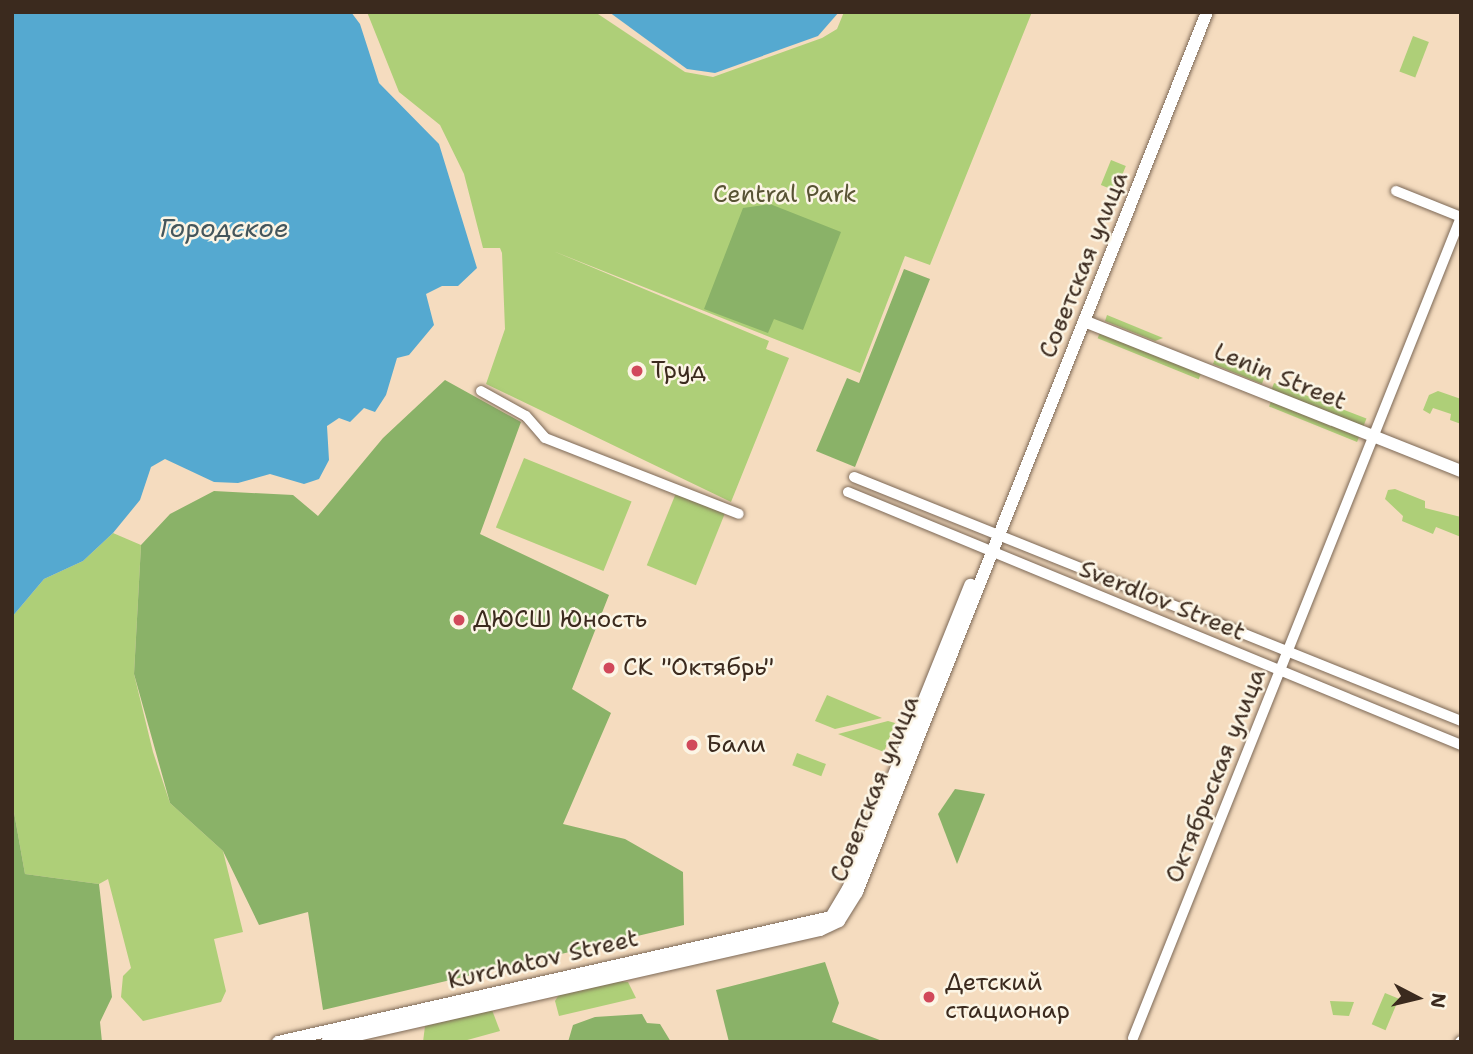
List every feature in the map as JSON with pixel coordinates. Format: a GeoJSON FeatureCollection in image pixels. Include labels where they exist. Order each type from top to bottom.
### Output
{"type":"FeatureCollection","features":[{"type":"Feature","properties":{"kind":"main road","name":"Советская улица"},"geometry":{"type":"LineString","coordinates":[[819,926],[840,919],[853,891],[988,551],[1000,534],[1207,12]]}},
{"type":"Feature","properties":{"kind":"main road","name":"Lenin Street"},"geometry":{"type":"LineString","coordinates":[[1084,321],[1461,471]]}},
{"type":"Feature","properties":{"kind":"main road","name":"Kurchatov Street"},"geometry":{"type":"LineString","coordinates":[[278,1042],[819,926]]}},
{"type":"Feature","properties":{"kind":"main road","name":"Kurchatov Street"},"geometry":{"type":"LineString","coordinates":[[327,1042],[693,953]]}},
{"type":"Feature","properties":{"kind":"street"},"geometry":{"type":"LineString","coordinates":[[1396,191],[1461,217]]}},
{"type":"Feature","properties":{"kind":"street","name":"Октябрьская улица"},"geometry":{"type":"LineString","coordinates":[[1133,1038],[1461,217]]}},
{"type":"Feature","properties":{"kind":"street"},"geometry":{"type":"LineString","coordinates":[[481,391],[526,416],[545,438],[739,514]]}},
{"type":"Feature","properties":{"kind":"street","name":"Sverdlov Street"},"geometry":{"type":"LineString","coordinates":[[855,477],[1461,721]]}},
{"type":"Feature","properties":{"kind":"street","name":"Sverdlov Street"},"geometry":{"type":"LineString","coordinates":[[848,492],[1461,745]]}},
{"type":"Feature","properties":{"kind":"green space","name":"Central Park"},"geometry":{"type":"Polygon","coordinates":[[[367,12],[595,12],[685,72],[713,77],[822,38],[837,29],[844,12],[1032,12],[930,265],[905,256],[860,373],[553,251],[769,341],[766,349],[789,358],[731,502],[486,384],[505,329],[502,253],[500,248],[483,248],[464,174],[440,125],[399,92],[367,12]]]}},
{"type":"Feature","properties":{"kind":"green space"},"geometry":{"type":"Polygon","coordinates":[[[1413,36],[1429,42],[1415,78],[1399,71],[1413,36]]]}},
{"type":"Feature","properties":{"kind":"green space"},"geometry":{"type":"Polygon","coordinates":[[[1111,160],[1126,166],[1116,191],[1101,185],[1111,160]]]}},
{"type":"Feature","properties":{"kind":"green space"},"geometry":{"type":"Polygon","coordinates":[[[770,204],[841,232],[803,330],[774,319],[768,333],[704,309],[743,208],[770,204]]]}},
{"type":"Feature","properties":{"kind":"green space"},"geometry":{"type":"Polygon","coordinates":[[[904,269],[930,279],[855,467],[816,451],[847,378],[859,383],[904,269]]]}},
{"type":"Feature","properties":{"kind":"green space"},"geometry":{"type":"Polygon","coordinates":[[[1107,315],[1163,338],[1155,341],[1105,321],[1107,315]]]}},
{"type":"Feature","properties":{"kind":"green space"},"geometry":{"type":"Polygon","coordinates":[[[1101,330],[1202,371],[1199,379],[1098,338],[1101,330]]]}},
{"type":"Feature","properties":{"kind":"green space"},"geometry":{"type":"Polygon","coordinates":[[[1215,359],[1264,378],[1262,384],[1213,364],[1215,359]]]}},
{"type":"Feature","properties":{"kind":"green space"},"geometry":{"type":"Polygon","coordinates":[[[445,380],[521,422],[480,534],[609,595],[572,689],[611,713],[563,824],[625,839],[683,872],[684,925],[323,1010],[308,912],[259,925],[223,851],[170,803],[134,674],[141,545],[170,514],[214,491],[293,495],[318,516],[383,438],[445,380]]]}},
{"type":"Feature","properties":{"kind":"green space"},"geometry":{"type":"Polygon","coordinates":[[[1274,383],[1366,418],[1363,427],[1271,391],[1274,383]]]}},
{"type":"Feature","properties":{"kind":"green space"},"geometry":{"type":"Polygon","coordinates":[[[1438,391],[1461,399],[1461,424],[1450,420],[1451,414],[1433,408],[1430,414],[1423,410],[1429,395],[1438,391]]]}},
{"type":"Feature","properties":{"kind":"green space"},"geometry":{"type":"Polygon","coordinates":[[[1272,399],[1360,435],[1357,442],[1269,406],[1272,399]]]}},
{"type":"Feature","properties":{"kind":"green space"},"geometry":{"type":"Polygon","coordinates":[[[524,458],[632,501],[603,571],[496,528],[524,458]]]}},
{"type":"Feature","properties":{"kind":"green space"},"geometry":{"type":"Polygon","coordinates":[[[1395,489],[1425,501],[1425,508],[1461,517],[1461,537],[1436,527],[1433,534],[1402,521],[1403,516],[1385,499],[1388,490],[1395,489]]]}},
{"type":"Feature","properties":{"kind":"green space"},"geometry":{"type":"Polygon","coordinates":[[[676,493],[725,513],[696,585],[647,565],[676,493]]]}},
{"type":"Feature","properties":{"kind":"green space"},"geometry":{"type":"Polygon","coordinates":[[[113,533],[141,545],[134,674],[153,752],[170,803],[223,851],[243,932],[214,939],[226,991],[221,1002],[143,1021],[121,997],[123,976],[131,968],[108,879],[99,884],[25,874],[12,801],[12,617],[44,579],[83,561],[113,533]]]}},
{"type":"Feature","properties":{"kind":"green space"},"geometry":{"type":"Polygon","coordinates":[[[827,695],[882,718],[835,729],[815,721],[827,695]]]}},
{"type":"Feature","properties":{"kind":"green space"},"geometry":{"type":"Polygon","coordinates":[[[888,721],[895,723],[884,752],[838,734],[888,721]]]}},
{"type":"Feature","properties":{"kind":"green space"},"geometry":{"type":"Polygon","coordinates":[[[797,753],[826,764],[821,776],[792,765],[797,753]]]}},
{"type":"Feature","properties":{"kind":"green space"},"geometry":{"type":"Polygon","coordinates":[[[955,789],[985,794],[957,864],[938,814],[955,789]]]}},
{"type":"Feature","properties":{"kind":"green space"},"geometry":{"type":"Polygon","coordinates":[[[12,801],[25,874],[99,884],[112,997],[100,1022],[102,1042],[12,1042],[12,801]]]}},
{"type":"Feature","properties":{"kind":"green space"},"geometry":{"type":"Polygon","coordinates":[[[825,962],[839,1003],[832,1022],[885,1042],[729,1042],[716,990],[825,962]]]}},
{"type":"Feature","properties":{"kind":"green space"},"geometry":{"type":"Polygon","coordinates":[[[616,981],[628,982],[636,998],[559,1016],[555,1001],[560,993],[616,981]]]}},
{"type":"Feature","properties":{"kind":"green space"},"geometry":{"type":"Polygon","coordinates":[[[1385,993],[1399,999],[1386,1030],[1372,1024],[1385,993]]]}},
{"type":"Feature","properties":{"kind":"green space"},"geometry":{"type":"Polygon","coordinates":[[[1330,1001],[1354,1002],[1349,1016],[1333,1015],[1330,1001]]]}},
{"type":"Feature","properties":{"kind":"green space"},"geometry":{"type":"Polygon","coordinates":[[[492,1010],[500,1031],[460,1042],[423,1042],[425,1026],[492,1010]]]}},
{"type":"Feature","properties":{"kind":"green space"},"geometry":{"type":"Polygon","coordinates":[[[642,1014],[647,1023],[660,1024],[671,1042],[568,1042],[573,1025],[595,1017],[642,1014]]]}},
{"type":"Feature","properties":{"kind":"water","name":"Городское"},"geometry":{"type":"Polygon","coordinates":[[[12,12],[351,12],[360,24],[379,83],[439,144],[477,268],[458,286],[442,286],[426,294],[434,325],[409,355],[397,358],[386,395],[375,412],[364,408],[350,422],[339,418],[327,426],[329,460],[319,479],[304,484],[270,474],[238,483],[214,482],[165,459],[151,467],[140,500],[113,533],[83,561],[44,579],[12,617],[12,12]]]}},
{"type":"Feature","properties":{"kind":"water"},"geometry":{"type":"Polygon","coordinates":[[[609,12],[839,12],[818,36],[715,73],[687,69],[609,12]]]}},
{"type":"Feature","properties":{"kind":"place","name":"Труд"},"geometry":{"type":"Point","coordinates":[637,371]}},
{"type":"Feature","properties":{"kind":"place","name":"ДЮСШ Юность"},"geometry":{"type":"Point","coordinates":[459,620]}},
{"type":"Feature","properties":{"kind":"place","name":"СК \"Октябрь\""},"geometry":{"type":"Point","coordinates":[609,668]}},
{"type":"Feature","properties":{"kind":"place","name":"Бали"},"geometry":{"type":"Point","coordinates":[692,745]}},
{"type":"Feature","properties":{"kind":"place","name":"Детский стационар"},"geometry":{"type":"Point","coordinates":[929,997]}}]}
